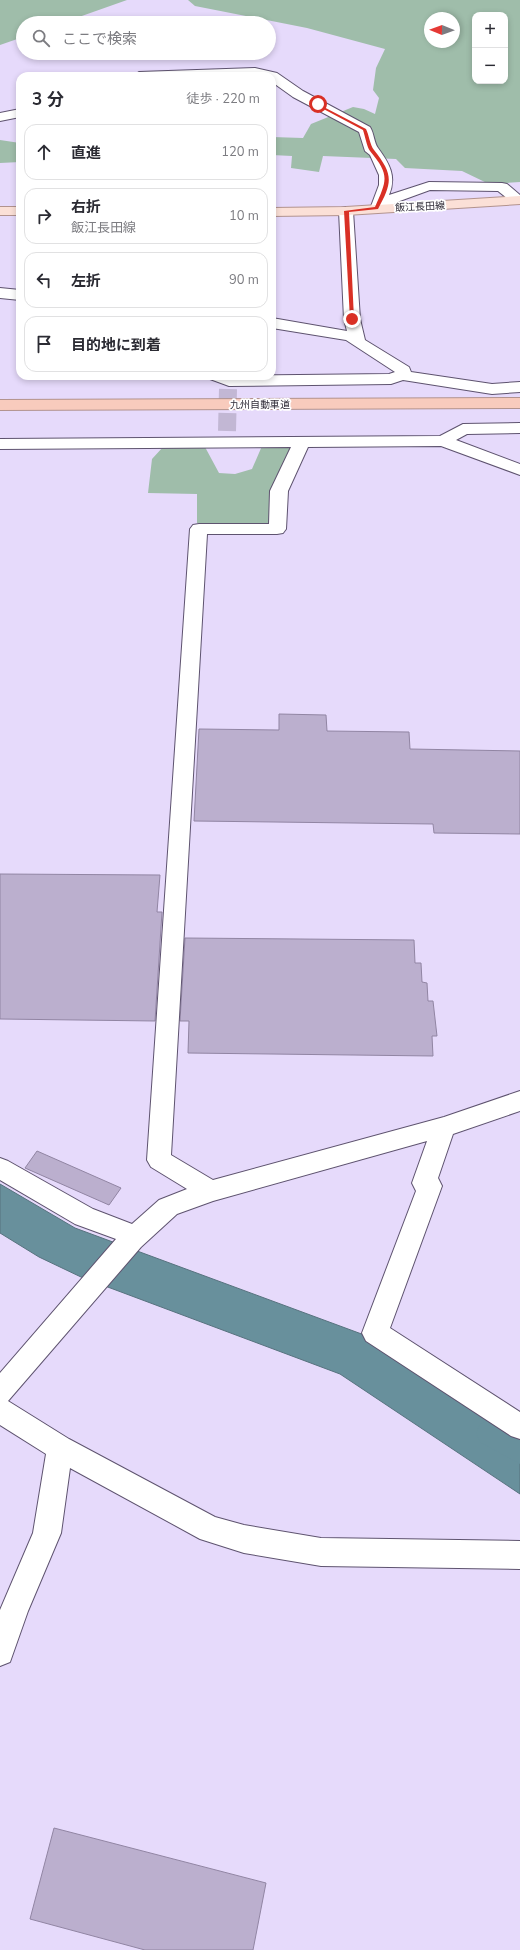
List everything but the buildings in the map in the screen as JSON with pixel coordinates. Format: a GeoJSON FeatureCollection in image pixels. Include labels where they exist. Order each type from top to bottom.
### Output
{"type":"FeatureCollection","features":[{"type":"Feature","properties":{"kind":"highway","name":"九州自動車道"},"geometry":{"type":"LineString","coordinates":[[0,418],[445,409],[520,403]]}},
{"type":"Feature","properties":{"kind":"highway","name":"九州自動車道"},"geometry":{"type":"LineString","coordinates":[[0,405],[445,409],[520,414]]}},
{"type":"Feature","properties":{"kind":"main road","name":"飯江長田線"},"geometry":{"type":"LineString","coordinates":[[276,212],[346,211],[519,200]]}},
{"type":"Feature","properties":{"kind":"main road"},"geometry":{"type":"LineString","coordinates":[[0,211],[16,211]]}},
{"type":"Feature","properties":{"kind":"street"},"geometry":{"type":"LineString","coordinates":[[276,79],[298,94],[365,130],[372,151],[375,152],[386,171],[387,185],[377,208]]}},
{"type":"Feature","properties":{"kind":"street"},"geometry":{"type":"LineString","coordinates":[[0,117],[16,114]]}},
{"type":"Feature","properties":{"kind":"street"},"geometry":{"type":"LineString","coordinates":[[377,208],[392,198],[429,186],[502,188],[519,200]]}},
{"type":"Feature","properties":{"kind":"street"},"geometry":{"type":"LineString","coordinates":[[346,211],[352,319],[358,342]]}},
{"type":"Feature","properties":{"kind":"street"},"geometry":{"type":"LineString","coordinates":[[0,292],[16,294]]}},
{"type":"Feature","properties":{"kind":"street"},"geometry":{"type":"LineString","coordinates":[[276,324],[350,336],[403,370],[402,375]]}},
{"type":"Feature","properties":{"kind":"street"},"geometry":{"type":"LineString","coordinates":[[224,382],[391,379],[402,375],[492,389],[520,387]]}},
{"type":"Feature","properties":{"kind":"street"},"geometry":{"type":"LineString","coordinates":[[443,441],[463,429],[520,428]]}},
{"type":"Feature","properties":{"kind":"street"},"geometry":{"type":"LineString","coordinates":[[0,444],[226,437],[302,441],[443,441],[520,470]]}},
{"type":"Feature","properties":{"kind":"street"},"geometry":{"type":"LineString","coordinates":[[211,1191],[159,1160],[199,529],[277,529],[279,491],[302,441]]}},
{"type":"Feature","properties":{"kind":"street"},"geometry":{"type":"LineString","coordinates":[[0,1392],[135,1237],[168,1207],[211,1191],[444,1127],[520,1101]]}},
{"type":"Feature","properties":{"kind":"street"},"geometry":{"type":"LineString","coordinates":[[444,1127],[424,1183],[430,1186],[375,1333],[520,1427]]}},
{"type":"Feature","properties":{"kind":"street"},"geometry":{"type":"LineString","coordinates":[[0,1168],[84,1217],[135,1237]]}},
{"type":"Feature","properties":{"kind":"street"},"geometry":{"type":"LineString","coordinates":[[0,1410],[60,1448],[210,1529],[244,1538],[321,1552],[520,1555]]}},
{"type":"Feature","properties":{"kind":"street"},"geometry":{"type":"LineString","coordinates":[[0,1652],[14,1611],[47,1532],[60,1448]]}},
{"type":"Feature","properties":{"kind":"green space"},"geometry":{"type":"Polygon","coordinates":[[[0,0],[127,0],[82,16],[16,16],[16,39],[0,45],[0,0]]]}},
{"type":"Feature","properties":{"kind":"green space"},"geometry":{"type":"Polygon","coordinates":[[[188,0],[520,0],[520,182],[489,184],[462,171],[405,168],[396,159],[323,156],[319,172],[291,168],[292,156],[276,155],[276,137],[303,138],[311,124],[353,107],[364,109],[375,114],[379,98],[373,90],[376,68],[385,49],[307,28],[276,22],[276,16],[246,16],[195,6],[188,0]]]}},
{"type":"Feature","properties":{"kind":"green space"},"geometry":{"type":"Polygon","coordinates":[[[0,140],[16,142],[16,162],[0,163],[0,140]]]}},
{"type":"Feature","properties":{"kind":"green space"},"geometry":{"type":"Polygon","coordinates":[[[291,445],[274,524],[197,523],[197,494],[148,493],[152,459],[163,447],[205,447],[219,473],[235,474],[252,469],[262,446],[291,445]]]}},
{"type":"Feature","properties":{"kind":"water"},"geometry":{"type":"Polygon","coordinates":[[[0,1184],[75,1228],[367,1336],[520,1435],[520,1442],[513,1456],[520,1461],[520,1494],[340,1374],[81,1277],[39,1257],[0,1233],[0,1184]]]}},
{"type":"Feature","properties":{"kind":"waterway"},"geometry":{"type":"LineString","coordinates":[[490,1433],[520,1451]]}},
{"type":"Feature","properties":{"kind":"tunnel"},"geometry":{"type":"LineString","coordinates":[[227,431],[228,389]]}},
{"type":"Feature","properties":{"kind":"route"},"geometry":{"type":"LineString","coordinates":[[318,104],[365,130],[372,151],[375,152],[386,171],[387,185],[377,208],[346,211],[352,319]]}}]}
